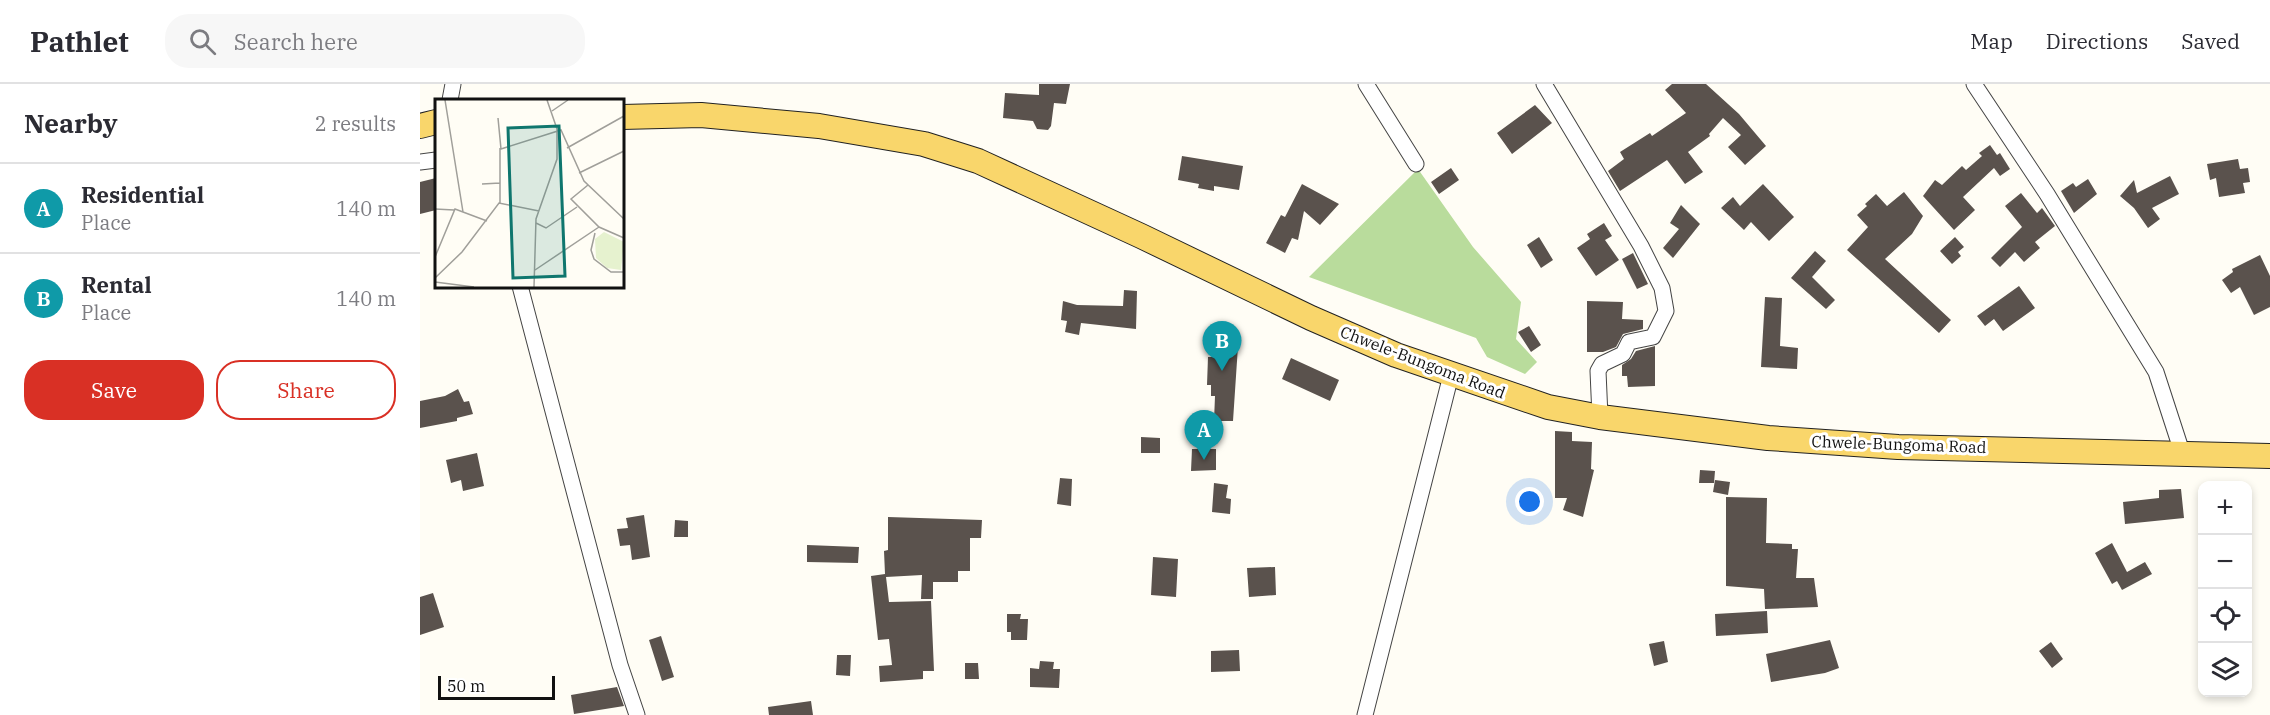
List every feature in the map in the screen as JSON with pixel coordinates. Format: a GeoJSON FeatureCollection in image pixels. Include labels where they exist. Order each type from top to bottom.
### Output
{"type":"FeatureCollection","features":[{"type":"Feature","properties":{"kind":"main road","name":"Chwele-Bungoma Road"},"geometry":{"type":"LineString","coordinates":[[624,117],[701,115],[819,126],[924,144],[978,161],[1142,236],[1311,318],[1396,355],[1548,407],[1600,417],[1768,438],[1898,447],[2267,455]]}},
{"type":"Feature","properties":{"kind":"main road"},"geometry":{"type":"LineString","coordinates":[[420,126],[435,122]]}},
{"type":"Feature","properties":{"kind":"street"},"geometry":{"type":"LineString","coordinates":[[450,99],[453,84]]}},
{"type":"Feature","properties":{"kind":"street"},"geometry":{"type":"LineString","coordinates":[[1366,84],[1416,164]]}},
{"type":"Feature","properties":{"kind":"street"},"geometry":{"type":"LineString","coordinates":[[1544,84],[1641,246],[1665,300],[1666,311],[1663,321],[1653,337],[1629,342],[1623,354],[1602,364],[1598,371],[1600,417]]}},
{"type":"Feature","properties":{"kind":"street"},"geometry":{"type":"LineString","coordinates":[[1974,84],[2047,194],[2156,372],[2182,452]]}},
{"type":"Feature","properties":{"kind":"street"},"geometry":{"type":"LineString","coordinates":[[420,162],[435,160]]}},
{"type":"Feature","properties":{"kind":"street"},"geometry":{"type":"LineString","coordinates":[[521,288],[620,665],[637,715]]}},
{"type":"Feature","properties":{"kind":"street"},"geometry":{"type":"LineString","coordinates":[[1365,715],[1450,375]]}},
{"type":"Feature","properties":{"kind":"green space"},"geometry":{"type":"Polygon","coordinates":[[[1418,169],[1473,247],[1521,302],[1516,339],[1537,362],[1525,374],[1487,357],[1476,338],[1309,277],[1418,169]]]}},
{"type":"Feature","properties":{"kind":"building"},"geometry":{"type":"Polygon","coordinates":[[[1039,84],[1070,84],[1066,104],[1054,103],[1051,126],[1048,130],[1037,129],[1033,121],[1003,118],[1005,93],[1039,95],[1039,84]]]}},
{"type":"Feature","properties":{"kind":"building"},"geometry":{"type":"Polygon","coordinates":[[[1672,84],[1706,84],[1739,114],[1766,146],[1745,165],[1728,147],[1741,135],[1723,118],[1709,134],[1710,136],[1688,152],[1703,172],[1685,184],[1667,160],[1620,191],[1608,171],[1624,159],[1620,152],[1650,133],[1652,136],[1686,113],[1665,90],[1672,84]]]}},
{"type":"Feature","properties":{"kind":"building"},"geometry":{"type":"Polygon","coordinates":[[[1535,105],[1552,123],[1512,154],[1497,133],[1535,105]]]}},
{"type":"Feature","properties":{"kind":"building"},"geometry":{"type":"Polygon","coordinates":[[[1990,145],[1997,155],[2000,153],[2010,169],[2000,176],[1994,168],[1963,197],[1975,210],[1954,230],[1923,196],[1935,180],[1942,185],[1962,166],[1966,170],[1982,156],[1979,153],[1990,145]]]}},
{"type":"Feature","properties":{"kind":"building"},"geometry":{"type":"Polygon","coordinates":[[[1182,156],[1243,166],[1239,190],[1214,186],[1214,191],[1198,188],[1199,184],[1178,180],[1182,156]]]}},
{"type":"Feature","properties":{"kind":"building"},"geometry":{"type":"Polygon","coordinates":[[[2238,159],[2240,169],[2248,168],[2250,182],[2243,183],[2245,193],[2219,197],[2216,178],[2210,180],[2207,164],[2238,159]]]}},
{"type":"Feature","properties":{"kind":"building"},"geometry":{"type":"Polygon","coordinates":[[[1451,168],[1459,180],[1439,194],[1431,182],[1451,168]]]}},
{"type":"Feature","properties":{"kind":"building"},"geometry":{"type":"Polygon","coordinates":[[[2170,176],[2179,194],[2152,208],[2160,219],[2148,228],[2134,208],[2120,196],[2134,180],[2137,193],[2170,176]]]}},
{"type":"Feature","properties":{"kind":"building"},"geometry":{"type":"Polygon","coordinates":[[[435,178],[435,210],[420,214],[420,182],[435,178]]]}},
{"type":"Feature","properties":{"kind":"building"},"geometry":{"type":"Polygon","coordinates":[[[2088,179],[2097,194],[2074,213],[2061,191],[2073,183],[2076,187],[2088,179]]]}},
{"type":"Feature","properties":{"kind":"building"},"geometry":{"type":"Polygon","coordinates":[[[1302,184],[1339,204],[1320,225],[1304,211],[1298,240],[1292,238],[1285,253],[1266,243],[1281,215],[1285,217],[1302,184]]]}},
{"type":"Feature","properties":{"kind":"building"},"geometry":{"type":"Polygon","coordinates":[[[1763,184],[1794,217],[1769,241],[1751,222],[1744,230],[1721,208],[1733,197],[1740,206],[1763,184]]]}},
{"type":"Feature","properties":{"kind":"building"},"geometry":{"type":"Polygon","coordinates":[[[1904,192],[1923,216],[1912,234],[1885,259],[1951,320],[1939,333],[1847,250],[1868,227],[1857,215],[1867,206],[1865,204],[1876,194],[1887,206],[1904,192]]]}},
{"type":"Feature","properties":{"kind":"building"},"geometry":{"type":"Polygon","coordinates":[[[2021,193],[2037,213],[2042,208],[2055,226],[2035,242],[2040,248],[2024,262],[2015,252],[2000,267],[1991,258],[2022,227],[2005,206],[2021,193]]]}},
{"type":"Feature","properties":{"kind":"building"},"geometry":{"type":"Polygon","coordinates":[[[1681,205],[1700,224],[1673,258],[1663,248],[1679,229],[1670,223],[1681,205]]]}},
{"type":"Feature","properties":{"kind":"building"},"geometry":{"type":"Polygon","coordinates":[[[1604,223],[1612,236],[1605,240],[1619,260],[1596,276],[1577,248],[1590,239],[1587,234],[1604,223]]]}},
{"type":"Feature","properties":{"kind":"building"},"geometry":{"type":"Polygon","coordinates":[[[1539,237],[1553,260],[1541,268],[1527,245],[1539,237]]]}},
{"type":"Feature","properties":{"kind":"building"},"geometry":{"type":"Polygon","coordinates":[[[1955,237],[1964,247],[1958,252],[1961,256],[1952,264],[1940,251],[1955,237]]]}},
{"type":"Feature","properties":{"kind":"building"},"geometry":{"type":"Polygon","coordinates":[[[1815,251],[1826,261],[1812,277],[1835,300],[1826,309],[1791,278],[1815,251]]]}},
{"type":"Feature","properties":{"kind":"building"},"geometry":{"type":"Polygon","coordinates":[[[1633,253],[1648,284],[1637,289],[1622,259],[1633,253]]]}},
{"type":"Feature","properties":{"kind":"building"},"geometry":{"type":"Polygon","coordinates":[[[2260,255],[2270,276],[2270,307],[2254,315],[2240,287],[2231,293],[2222,280],[2233,272],[2232,269],[2260,255]]]}},
{"type":"Feature","properties":{"kind":"building"},"geometry":{"type":"Polygon","coordinates":[[[2019,286],[2035,308],[2003,331],[1994,319],[1985,326],[1977,316],[2019,286]]]}},
{"type":"Feature","properties":{"kind":"building"},"geometry":{"type":"Polygon","coordinates":[[[1124,290],[1137,291],[1136,329],[1081,323],[1079,335],[1065,332],[1067,321],[1061,320],[1063,301],[1077,305],[1123,306],[1124,290]]]}},
{"type":"Feature","properties":{"kind":"building"},"geometry":{"type":"Polygon","coordinates":[[[1765,297],[1782,298],[1780,346],[1798,348],[1797,369],[1761,367],[1765,297]]]}},
{"type":"Feature","properties":{"kind":"building"},"geometry":{"type":"Polygon","coordinates":[[[1587,301],[1623,302],[1622,319],[1643,320],[1643,329],[1623,334],[1616,347],[1603,352],[1587,352],[1587,301]]]}},
{"type":"Feature","properties":{"kind":"building"},"geometry":{"type":"Polygon","coordinates":[[[1529,326],[1541,345],[1531,352],[1518,332],[1529,326]]]}},
{"type":"Feature","properties":{"kind":"building"},"geometry":{"type":"Polygon","coordinates":[[[1214,345],[1238,346],[1233,421],[1214,421],[1215,396],[1211,396],[1211,385],[1207,385],[1208,357],[1213,357],[1214,345]]]}},
{"type":"Feature","properties":{"kind":"building"},"geometry":{"type":"Polygon","coordinates":[[[1655,346],[1655,386],[1628,387],[1627,376],[1622,376],[1622,365],[1631,359],[1636,351],[1655,346]]]}},
{"type":"Feature","properties":{"kind":"building"},"geometry":{"type":"Polygon","coordinates":[[[1291,358],[1339,380],[1330,401],[1282,379],[1291,358]]]}},
{"type":"Feature","properties":{"kind":"building"},"geometry":{"type":"Polygon","coordinates":[[[458,389],[464,402],[469,401],[473,414],[457,418],[457,421],[420,428],[420,401],[445,396],[458,389]]]}},
{"type":"Feature","properties":{"kind":"building"},"geometry":{"type":"Polygon","coordinates":[[[1555,431],[1572,432],[1572,441],[1592,442],[1591,469],[1594,470],[1583,517],[1563,510],[1567,498],[1555,498],[1555,431]]]}},
{"type":"Feature","properties":{"kind":"building"},"geometry":{"type":"Polygon","coordinates":[[[1141,437],[1160,438],[1160,453],[1141,453],[1141,437]]]}},
{"type":"Feature","properties":{"kind":"building"},"geometry":{"type":"Polygon","coordinates":[[[1192,449],[1216,449],[1216,470],[1191,471],[1192,449]]]}},
{"type":"Feature","properties":{"kind":"building"},"geometry":{"type":"Polygon","coordinates":[[[477,453],[484,486],[463,491],[461,480],[451,483],[446,460],[477,453]]]}},
{"type":"Feature","properties":{"kind":"building"},"geometry":{"type":"Polygon","coordinates":[[[1700,470],[1715,471],[1714,483],[1699,483],[1700,470]]]}},
{"type":"Feature","properties":{"kind":"building"},"geometry":{"type":"Polygon","coordinates":[[[1060,478],[1072,479],[1071,506],[1057,504],[1060,478]]]}},
{"type":"Feature","properties":{"kind":"building"},"geometry":{"type":"Polygon","coordinates":[[[1715,480],[1730,482],[1728,495],[1713,492],[1715,480]]]}},
{"type":"Feature","properties":{"kind":"building"},"geometry":{"type":"Polygon","coordinates":[[[1214,483],[1228,485],[1226,498],[1231,499],[1230,514],[1212,512],[1214,483]]]}},
{"type":"Feature","properties":{"kind":"building"},"geometry":{"type":"Polygon","coordinates":[[[2181,489],[2184,518],[2125,524],[2123,502],[2159,498],[2159,490],[2181,489]]]}},
{"type":"Feature","properties":{"kind":"building"},"geometry":{"type":"Polygon","coordinates":[[[1726,497],[1767,498],[1766,543],[1792,544],[1792,549],[1798,549],[1796,578],[1814,578],[1818,607],[1765,609],[1764,589],[1726,586],[1726,497]]]}},
{"type":"Feature","properties":{"kind":"building"},"geometry":{"type":"Polygon","coordinates":[[[644,515],[650,557],[632,560],[630,545],[620,546],[617,529],[628,528],[626,518],[644,515]]]}},
{"type":"Feature","properties":{"kind":"building"},"geometry":{"type":"Polygon","coordinates":[[[888,517],[982,520],[981,538],[970,538],[970,571],[958,571],[958,582],[933,582],[933,599],[921,599],[922,575],[886,577],[889,602],[931,601],[934,671],[923,671],[923,679],[880,682],[879,666],[892,665],[889,639],[878,640],[871,576],[885,574],[884,551],[888,550],[888,517]]]}},
{"type":"Feature","properties":{"kind":"building"},"geometry":{"type":"Polygon","coordinates":[[[675,520],[688,521],[688,537],[674,537],[675,520]]]}},
{"type":"Feature","properties":{"kind":"building"},"geometry":{"type":"Polygon","coordinates":[[[2112,543],[2127,572],[2145,562],[2152,574],[2122,590],[2117,581],[2112,584],[2095,553],[2112,543]]]}},
{"type":"Feature","properties":{"kind":"building"},"geometry":{"type":"Polygon","coordinates":[[[807,545],[859,547],[858,563],[807,562],[807,545]]]}},
{"type":"Feature","properties":{"kind":"building"},"geometry":{"type":"Polygon","coordinates":[[[1153,557],[1178,559],[1176,597],[1151,595],[1153,557]]]}},
{"type":"Feature","properties":{"kind":"building"},"geometry":{"type":"Polygon","coordinates":[[[1275,567],[1276,595],[1249,597],[1247,568],[1275,567]]]}},
{"type":"Feature","properties":{"kind":"building"},"geometry":{"type":"Polygon","coordinates":[[[433,593],[444,627],[420,635],[420,597],[433,593]]]}},
{"type":"Feature","properties":{"kind":"building"},"geometry":{"type":"Polygon","coordinates":[[[1767,611],[1768,633],[1716,636],[1715,614],[1767,611]]]}},
{"type":"Feature","properties":{"kind":"building"},"geometry":{"type":"Polygon","coordinates":[[[1007,614],[1021,614],[1020,619],[1028,619],[1027,640],[1011,640],[1011,632],[1007,632],[1007,614]]]}},
{"type":"Feature","properties":{"kind":"building"},"geometry":{"type":"Polygon","coordinates":[[[661,636],[674,677],[662,681],[649,640],[661,636]]]}},
{"type":"Feature","properties":{"kind":"building"},"geometry":{"type":"Polygon","coordinates":[[[1830,640],[1839,668],[1825,673],[1771,682],[1766,654],[1830,640]]]}},
{"type":"Feature","properties":{"kind":"building"},"geometry":{"type":"Polygon","coordinates":[[[1664,641],[1668,662],[1654,666],[1649,644],[1664,641]]]}},
{"type":"Feature","properties":{"kind":"building"},"geometry":{"type":"Polygon","coordinates":[[[2051,642],[2063,659],[2052,668],[2039,651],[2051,642]]]}},
{"type":"Feature","properties":{"kind":"building"},"geometry":{"type":"Polygon","coordinates":[[[1239,650],[1240,671],[1211,672],[1211,651],[1239,650]]]}},
{"type":"Feature","properties":{"kind":"building"},"geometry":{"type":"Polygon","coordinates":[[[837,655],[851,655],[850,676],[836,675],[837,655]]]}},
{"type":"Feature","properties":{"kind":"building"},"geometry":{"type":"Polygon","coordinates":[[[1040,661],[1054,662],[1053,669],[1060,669],[1059,688],[1030,687],[1030,668],[1039,669],[1040,661]]]}},
{"type":"Feature","properties":{"kind":"building"},"geometry":{"type":"Polygon","coordinates":[[[965,663],[978,663],[979,679],[965,679],[965,663]]]}},
{"type":"Feature","properties":{"kind":"building"},"geometry":{"type":"Polygon","coordinates":[[[617,687],[624,706],[574,714],[571,695],[617,687]]]}},
{"type":"Feature","properties":{"kind":"building"},"geometry":{"type":"Polygon","coordinates":[[[811,701],[813,715],[769,715],[768,707],[811,701]]]}},
{"type":"Feature","properties":{"kind":"place","name":"Rental"},"geometry":{"type":"Point","coordinates":[1222,371]}},
{"type":"Feature","properties":{"kind":"place","name":"Residential"},"geometry":{"type":"Point","coordinates":[1204,460]}}]}
